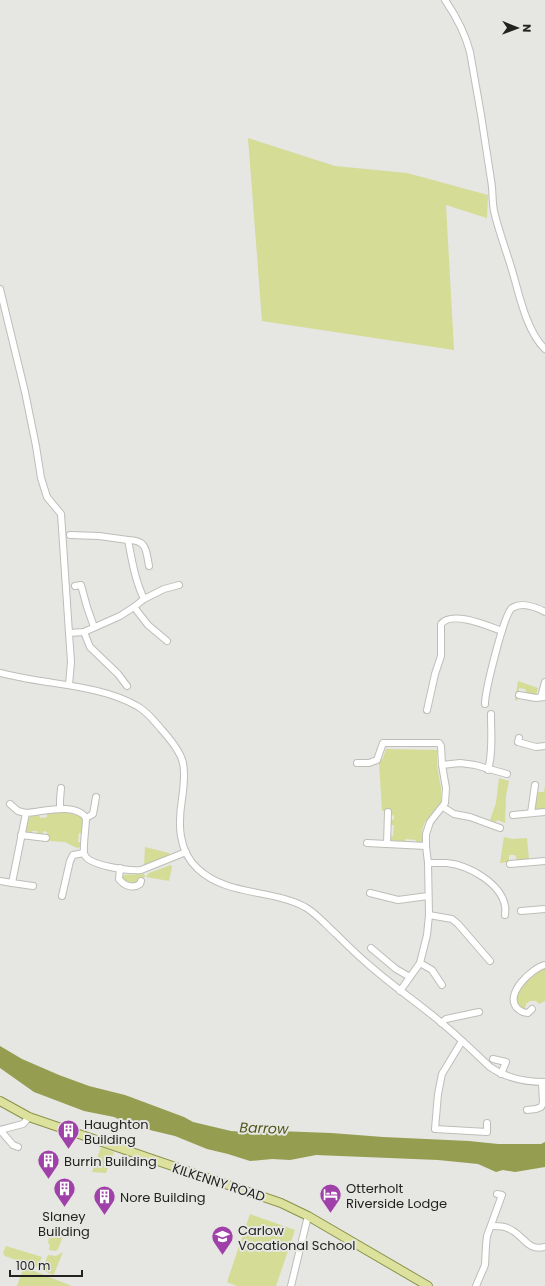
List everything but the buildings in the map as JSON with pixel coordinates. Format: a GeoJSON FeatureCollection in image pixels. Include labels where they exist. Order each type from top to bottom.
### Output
{"type":"FeatureCollection","features":[{"type":"Feature","properties":{"kind":"main road","name":"KILKENNY ROAD"},"geometry":{"type":"LineString","coordinates":[[0,1101],[29,1117],[274,1200],[308,1216],[428,1286]]}},
{"type":"Feature","properties":{"kind":"street"},"geometry":{"type":"LineString","coordinates":[[445,0],[468,42],[491,182],[493,209],[498,228],[507,253],[519,296],[530,325],[535,337],[545,349]]}},
{"type":"Feature","properties":{"kind":"street"},"geometry":{"type":"LineString","coordinates":[[0,289],[27,400],[41,478],[47,497],[61,514],[71,662],[69,685]]}},
{"type":"Feature","properties":{"kind":"street"},"geometry":{"type":"LineString","coordinates":[[70,535],[99,536],[140,541],[145,550],[149,566]]}},
{"type":"Feature","properties":{"kind":"street"},"geometry":{"type":"LineString","coordinates":[[128,540],[137,583],[144,599]]}},
{"type":"Feature","properties":{"kind":"street"},"geometry":{"type":"LineString","coordinates":[[75,586],[81,585],[94,627]]}},
{"type":"Feature","properties":{"kind":"street"},"geometry":{"type":"LineString","coordinates":[[69,633],[84,632],[120,616],[144,599],[164,589],[179,585]]}},
{"type":"Feature","properties":{"kind":"street"},"geometry":{"type":"LineString","coordinates":[[485,704],[502,631],[509,611],[517,606],[523,605],[545,612]]}},
{"type":"Feature","properties":{"kind":"street"},"geometry":{"type":"LineString","coordinates":[[134,607],[148,625],[167,641]]}},
{"type":"Feature","properties":{"kind":"street"},"geometry":{"type":"LineString","coordinates":[[427,710],[434,674],[441,656],[442,621],[454,618],[463,618],[502,631]]}},
{"type":"Feature","properties":{"kind":"street"},"geometry":{"type":"LineString","coordinates":[[84,632],[90,647],[118,674],[127,686]]}},
{"type":"Feature","properties":{"kind":"street"},"geometry":{"type":"LineString","coordinates":[[0,674],[69,685],[118,697],[139,707],[154,721],[178,750],[185,766],[179,825],[181,839],[186,852],[197,868],[215,881],[241,890],[268,894],[289,900],[311,911],[368,965],[441,1023],[468,1046],[490,1068],[513,1078],[543,1082],[543,1103],[541,1107],[527,1110]]}},
{"type":"Feature","properties":{"kind":"street"},"geometry":{"type":"LineString","coordinates":[[519,695],[536,698],[543,697],[545,682]]}},
{"type":"Feature","properties":{"kind":"street"},"geometry":{"type":"LineString","coordinates":[[488,770],[491,747],[491,714]]}},
{"type":"Feature","properties":{"kind":"street"},"geometry":{"type":"LineString","coordinates":[[519,738],[518,742],[536,747],[545,746]]}},
{"type":"Feature","properties":{"kind":"street"},"geometry":{"type":"LineString","coordinates":[[357,763],[369,763],[377,760],[383,743],[435,743],[442,746],[442,765],[446,788],[445,803],[430,822],[426,834],[429,915],[427,935],[420,963],[400,991]]}},
{"type":"Feature","properties":{"kind":"street"},"geometry":{"type":"LineString","coordinates":[[442,765],[460,763],[507,774]]}},
{"type":"Feature","properties":{"kind":"street"},"geometry":{"type":"LineString","coordinates":[[531,813],[535,785]]}},
{"type":"Feature","properties":{"kind":"street"},"geometry":{"type":"LineString","coordinates":[[60,809],[61,788]]}},
{"type":"Feature","properties":{"kind":"street"},"geometry":{"type":"LineString","coordinates":[[86,818],[93,814],[96,797]]}},
{"type":"Feature","properties":{"kind":"street"},"geometry":{"type":"LineString","coordinates":[[10,804],[18,811],[26,813],[60,809],[80,813],[86,818]]}},
{"type":"Feature","properties":{"kind":"street"},"geometry":{"type":"LineString","coordinates":[[443,807],[454,814],[470,817],[500,828]]}},
{"type":"Feature","properties":{"kind":"street"},"geometry":{"type":"LineString","coordinates":[[387,844],[388,812]]}},
{"type":"Feature","properties":{"kind":"street"},"geometry":{"type":"LineString","coordinates":[[513,814],[545,812]]}},
{"type":"Feature","properties":{"kind":"street"},"geometry":{"type":"LineString","coordinates":[[12,882],[26,813]]}},
{"type":"Feature","properties":{"kind":"street"},"geometry":{"type":"LineString","coordinates":[[86,818],[84,853],[87,858],[97,864],[134,871],[141,870],[186,852]]}},
{"type":"Feature","properties":{"kind":"street"},"geometry":{"type":"LineString","coordinates":[[21,835],[46,838]]}},
{"type":"Feature","properties":{"kind":"street"},"geometry":{"type":"LineString","coordinates":[[367,843],[426,846]]}},
{"type":"Feature","properties":{"kind":"street"},"geometry":{"type":"LineString","coordinates":[[62,896],[70,860],[73,855],[84,853]]}},
{"type":"Feature","properties":{"kind":"street"},"geometry":{"type":"LineString","coordinates":[[510,864],[545,861]]}},
{"type":"Feature","properties":{"kind":"street"},"geometry":{"type":"LineString","coordinates":[[428,863],[447,863],[461,866],[478,873],[488,880],[500,894],[505,905],[505,915]]}},
{"type":"Feature","properties":{"kind":"street"},"geometry":{"type":"LineString","coordinates":[[120,868],[119,879],[124,884],[135,887],[140,884],[141,880]]}},
{"type":"Feature","properties":{"kind":"street"},"geometry":{"type":"LineString","coordinates":[[0,881],[33,886]]}},
{"type":"Feature","properties":{"kind":"street"},"geometry":{"type":"LineString","coordinates":[[370,893],[398,900],[428,896]]}},
{"type":"Feature","properties":{"kind":"street"},"geometry":{"type":"LineString","coordinates":[[521,911],[545,909]]}},
{"type":"Feature","properties":{"kind":"street"},"geometry":{"type":"LineString","coordinates":[[429,915],[452,919],[490,961]]}},
{"type":"Feature","properties":{"kind":"street"},"geometry":{"type":"LineString","coordinates":[[371,948],[396,969],[410,978]]}},
{"type":"Feature","properties":{"kind":"street"},"geometry":{"type":"LineString","coordinates":[[420,963],[432,970],[442,985]]}},
{"type":"Feature","properties":{"kind":"street"},"geometry":{"type":"LineString","coordinates":[[532,1009],[528,1013],[525,1013],[517,1008],[514,1000],[514,994],[522,981],[529,974],[545,965]]}},
{"type":"Feature","properties":{"kind":"street"},"geometry":{"type":"LineString","coordinates":[[441,1023],[446,1020],[479,1012]]}},
{"type":"Feature","properties":{"kind":"street"},"geometry":{"type":"LineString","coordinates":[[462,1041],[442,1074],[438,1094],[435,1129],[487,1132],[487,1123]]}},
{"type":"Feature","properties":{"kind":"street"},"geometry":{"type":"LineString","coordinates":[[493,1059],[506,1062],[501,1074]]}},
{"type":"Feature","properties":{"kind":"street"},"geometry":{"type":"LineString","coordinates":[[18,1147],[12,1145],[0,1130],[23,1124],[29,1117]]}},
{"type":"Feature","properties":{"kind":"street"},"geometry":{"type":"LineString","coordinates":[[476,1286],[485,1265],[486,1245],[502,1195],[497,1194]]}},
{"type":"Feature","properties":{"kind":"street"},"geometry":{"type":"LineString","coordinates":[[291,1286],[308,1216]]}},
{"type":"Feature","properties":{"kind":"street"},"geometry":{"type":"LineString","coordinates":[[492,1226],[503,1226],[515,1231],[527,1244],[535,1248],[545,1247]]}},
{"type":"Feature","properties":{"kind":"shaded area"},"geometry":{"type":"Polygon","coordinates":[[[248,138],[335,166],[407,173],[488,195],[487,218],[446,205],[454,350],[262,321],[248,138]]]}},
{"type":"Feature","properties":{"kind":"shaded area"},"geometry":{"type":"Polygon","coordinates":[[[518,681],[538,688],[536,695],[527,694],[525,689],[519,688],[517,701],[515,700],[518,681]]]}},
{"type":"Feature","properties":{"kind":"shaded area"},"geometry":{"type":"Polygon","coordinates":[[[386,749],[437,750],[441,802],[425,822],[422,830],[422,843],[416,844],[416,840],[405,839],[405,843],[390,840],[389,836],[393,836],[394,825],[390,825],[391,821],[394,819],[394,816],[390,811],[382,811],[379,762],[383,758],[386,749]]]}},
{"type":"Feature","properties":{"kind":"shaded area"},"geometry":{"type":"Polygon","coordinates":[[[499,778],[509,781],[506,796],[505,823],[498,820],[495,822],[490,820],[496,803],[499,778]]]}},
{"type":"Feature","properties":{"kind":"shaded area"},"geometry":{"type":"Polygon","coordinates":[[[545,786],[545,810],[534,809],[536,794],[539,792],[544,792],[545,786]]]}},
{"type":"Feature","properties":{"kind":"shaded area"},"geometry":{"type":"Polygon","coordinates":[[[62,812],[81,816],[83,821],[83,833],[79,833],[78,842],[81,842],[80,847],[77,848],[65,842],[50,841],[50,837],[47,835],[47,832],[44,831],[42,835],[37,835],[37,831],[32,831],[32,834],[26,832],[28,819],[31,816],[39,815],[40,818],[47,817],[47,814],[62,812]]]}},
{"type":"Feature","properties":{"kind":"shaded area"},"geometry":{"type":"Polygon","coordinates":[[[504,837],[513,839],[527,838],[529,859],[517,860],[515,855],[509,855],[509,862],[500,863],[504,837]]]}},
{"type":"Feature","properties":{"kind":"shaded area"},"geometry":{"type":"Polygon","coordinates":[[[145,847],[169,853],[169,855],[144,866],[145,847]]]}},
{"type":"Feature","properties":{"kind":"shaded area"},"geometry":{"type":"Polygon","coordinates":[[[171,865],[172,867],[169,881],[146,877],[149,873],[171,865]]]}},
{"type":"Feature","properties":{"kind":"shaded area"},"geometry":{"type":"Polygon","coordinates":[[[144,874],[144,878],[140,878],[138,884],[135,885],[124,881],[122,877],[123,875],[144,874]]]}},
{"type":"Feature","properties":{"kind":"shaded area"},"geometry":{"type":"Polygon","coordinates":[[[545,967],[545,1001],[539,1004],[536,1001],[530,1001],[526,1004],[525,1010],[518,1005],[516,999],[517,993],[527,981],[545,967]]]}},
{"type":"Feature","properties":{"kind":"shaded area"},"geometry":{"type":"Polygon","coordinates":[[[0,1046],[22,1059],[59,1075],[89,1086],[125,1095],[184,1117],[193,1122],[231,1131],[331,1133],[498,1144],[541,1144],[545,1142],[545,1167],[515,1172],[503,1170],[496,1172],[478,1164],[438,1160],[316,1155],[290,1160],[272,1159],[250,1161],[207,1149],[175,1136],[133,1126],[114,1117],[84,1111],[34,1092],[0,1068],[0,1046]]]}},
{"type":"Feature","properties":{"kind":"shaded area"},"geometry":{"type":"Polygon","coordinates":[[[101,1147],[114,1152],[106,1173],[92,1172],[101,1147]]]}},
{"type":"Feature","properties":{"kind":"shaded area"},"geometry":{"type":"Polygon","coordinates":[[[250,1214],[295,1230],[276,1286],[237,1286],[227,1282],[250,1214]]]}},
{"type":"Feature","properties":{"kind":"shaded area"},"geometry":{"type":"Polygon","coordinates":[[[50,1232],[58,1233],[63,1236],[56,1251],[49,1250],[50,1245],[48,1243],[50,1232]]]}},
{"type":"Feature","properties":{"kind":"shaded area"},"geometry":{"type":"Polygon","coordinates":[[[6,1246],[42,1257],[38,1266],[35,1267],[5,1256],[3,1253],[6,1246]]]}},
{"type":"Feature","properties":{"kind":"shaded area"},"geometry":{"type":"Polygon","coordinates":[[[63,1252],[53,1275],[42,1270],[48,1255],[56,1256],[63,1252]]]}},
{"type":"Feature","properties":{"kind":"shaded area"},"geometry":{"type":"Polygon","coordinates":[[[24,1267],[72,1286],[17,1286],[24,1267]]]}},
{"type":"Feature","properties":{"kind":"place","name":"Haughton Building"},"geometry":{"type":"Point","coordinates":[69,1150]}},
{"type":"Feature","properties":{"kind":"place","name":"Burrin Building"},"geometry":{"type":"Point","coordinates":[49,1180]}},
{"type":"Feature","properties":{"kind":"place","name":"Slaney Building"},"geometry":{"type":"Point","coordinates":[64,1208]}},
{"type":"Feature","properties":{"kind":"place","name":"Otterholt Riverside Lodge"},"geometry":{"type":"Point","coordinates":[330,1214]}},
{"type":"Feature","properties":{"kind":"place","name":"Nore Building"},"geometry":{"type":"Point","coordinates":[105,1216]}},
{"type":"Feature","properties":{"kind":"place","name":"Carlow Vocational School"},"geometry":{"type":"Point","coordinates":[223,1256]}},
{"type":"Feature","properties":{"kind":"water label","name":"Barrow"},"geometry":{"type":"Point","coordinates":[264,1128]}}]}
